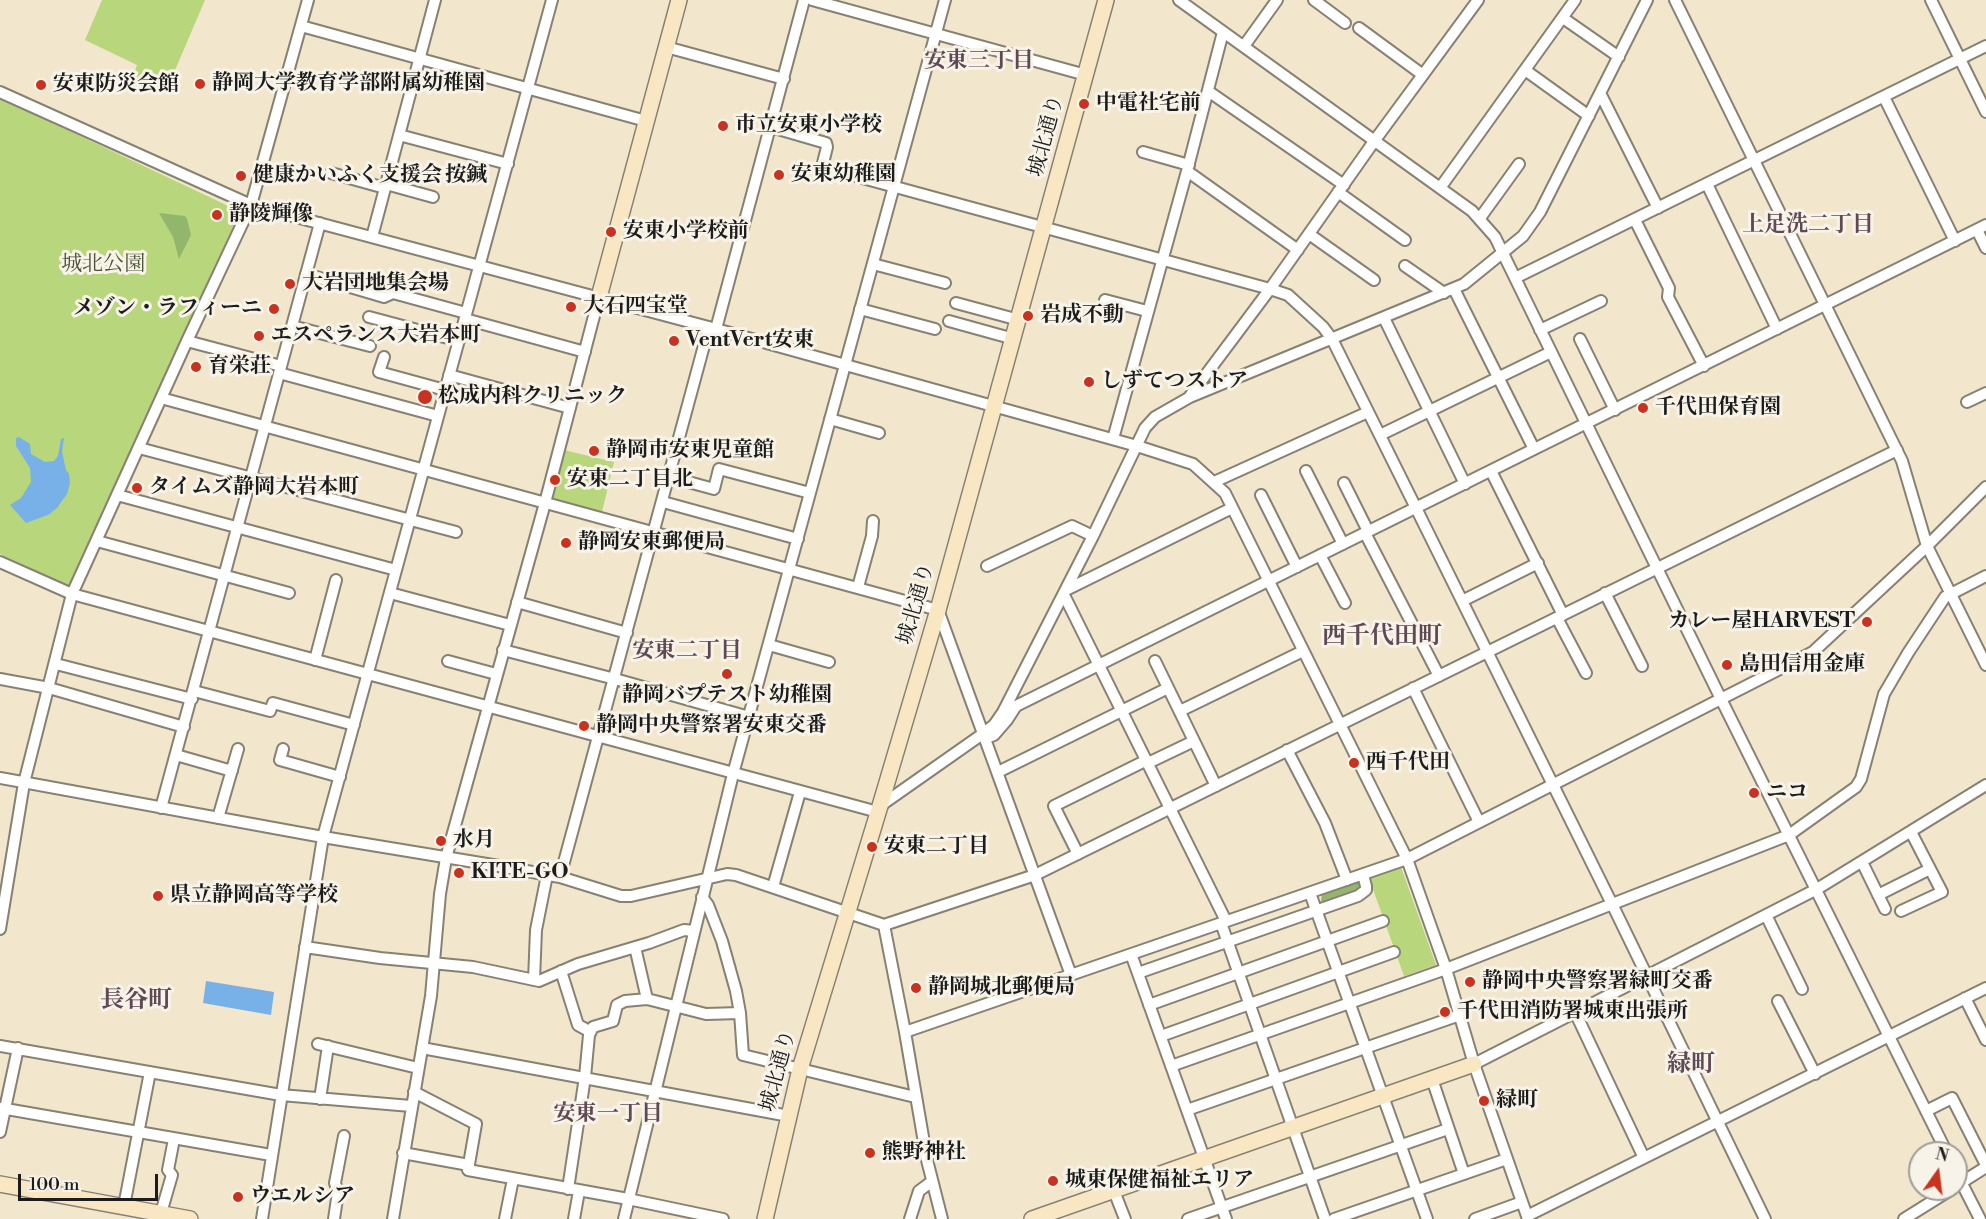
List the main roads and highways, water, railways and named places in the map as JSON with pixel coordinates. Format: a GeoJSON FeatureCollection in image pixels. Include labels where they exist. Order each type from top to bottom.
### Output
{"type":"FeatureCollection","features":[{"type":"Feature","properties":{"kind":"water"},"geometry":{"type":"Polygon","coordinates":[[[19,437],[30,444],[31,454],[45,462],[54,461],[58,456],[61,439],[64,438],[62,452],[70,483],[67,494],[57,508],[48,515],[26,523],[10,505],[21,498],[31,482],[30,468],[16,446],[16,438],[19,437]]]}},
{"type":"Feature","properties":{"kind":"water"},"geometry":{"type":"Polygon","coordinates":[[[206,981],[274,992],[271,1015],[203,1003],[206,981]]]}},
{"type":"Feature","properties":{"kind":"place","name":"静岡大学教育学部附属幼稚園"},"geometry":{"type":"Point","coordinates":[200,84]}},
{"type":"Feature","properties":{"kind":"place","name":"安東防災会館"},"geometry":{"type":"Point","coordinates":[41,85]}},
{"type":"Feature","properties":{"kind":"place","name":"中電社宅前"},"geometry":{"type":"Point","coordinates":[1084,104]}},
{"type":"Feature","properties":{"kind":"place","name":"市立安東小学校"},"geometry":{"type":"Point","coordinates":[723,126]}},
{"type":"Feature","properties":{"kind":"place","name":"安東幼稚園"},"geometry":{"type":"Point","coordinates":[779,175]}},
{"type":"Feature","properties":{"kind":"place","name":"健康かいふく支援会 按鍼"},"geometry":{"type":"Point","coordinates":[241,176]}},
{"type":"Feature","properties":{"kind":"place","name":"静陵輝像"},"geometry":{"type":"Point","coordinates":[217,215]}},
{"type":"Feature","properties":{"kind":"place","name":"安東小学校前"},"geometry":{"type":"Point","coordinates":[611,232]}},
{"type":"Feature","properties":{"kind":"place","name":"大岩団地集会場"},"geometry":{"type":"Point","coordinates":[290,284]}},
{"type":"Feature","properties":{"kind":"place","name":"大石四宝堂"},"geometry":{"type":"Point","coordinates":[571,307]}},
{"type":"Feature","properties":{"kind":"place","name":"メゾン・ラフィーニ"},"geometry":{"type":"Point","coordinates":[274,309]}},
{"type":"Feature","properties":{"kind":"place","name":"岩成不動"},"geometry":{"type":"Point","coordinates":[1028,316]}},
{"type":"Feature","properties":{"kind":"place","name":"エスペランス大岩本町"},"geometry":{"type":"Point","coordinates":[259,336]}},
{"type":"Feature","properties":{"kind":"place","name":"VentVert安東"},"geometry":{"type":"Point","coordinates":[674,341]}},
{"type":"Feature","properties":{"kind":"place","name":"育栄荘"},"geometry":{"type":"Point","coordinates":[196,367]}},
{"type":"Feature","properties":{"kind":"place","name":"しずてつストア"},"geometry":{"type":"Point","coordinates":[1089,382]}},
{"type":"Feature","properties":{"kind":"place","name":"松成内科クリニック"},"geometry":{"type":"Point","coordinates":[425,397]}},
{"type":"Feature","properties":{"kind":"place","name":"千代田保育園"},"geometry":{"type":"Point","coordinates":[1643,408]}},
{"type":"Feature","properties":{"kind":"place","name":"静岡市安東児童館"},"geometry":{"type":"Point","coordinates":[594,451]}},
{"type":"Feature","properties":{"kind":"place","name":"安東二丁目北"},"geometry":{"type":"Point","coordinates":[555,480]}},
{"type":"Feature","properties":{"kind":"place","name":"タイムズ静岡大岩本町"},"geometry":{"type":"Point","coordinates":[137,488]}},
{"type":"Feature","properties":{"kind":"place","name":"静岡安東郵便局"},"geometry":{"type":"Point","coordinates":[566,543]}},
{"type":"Feature","properties":{"kind":"place","name":"カレー屋HARVEST"},"geometry":{"type":"Point","coordinates":[1867,622]}},
{"type":"Feature","properties":{"kind":"place","name":"島田信用金庫"},"geometry":{"type":"Point","coordinates":[1727,665]}},
{"type":"Feature","properties":{"kind":"place","name":"静岡バプテスト幼稚園"},"geometry":{"type":"Point","coordinates":[727,674]}},
{"type":"Feature","properties":{"kind":"place","name":"静岡中央警察署安東交番"},"geometry":{"type":"Point","coordinates":[584,726]}},
{"type":"Feature","properties":{"kind":"place","name":"西千代田"},"geometry":{"type":"Point","coordinates":[1354,763]}},
{"type":"Feature","properties":{"kind":"place","name":"ニコ"},"geometry":{"type":"Point","coordinates":[1754,793]}},
{"type":"Feature","properties":{"kind":"place","name":"水月"},"geometry":{"type":"Point","coordinates":[441,841]}},
{"type":"Feature","properties":{"kind":"place","name":"安東二丁目"},"geometry":{"type":"Point","coordinates":[872,847]}},
{"type":"Feature","properties":{"kind":"place","name":"KITE-GO"},"geometry":{"type":"Point","coordinates":[459,873]}},
{"type":"Feature","properties":{"kind":"place","name":"県立静岡高等学校"},"geometry":{"type":"Point","coordinates":[158,896]}},
{"type":"Feature","properties":{"kind":"place","name":"静岡中央警察署緑町交番"},"geometry":{"type":"Point","coordinates":[1470,982]}},
{"type":"Feature","properties":{"kind":"place","name":"静岡城北郵便局"},"geometry":{"type":"Point","coordinates":[916,988]}},
{"type":"Feature","properties":{"kind":"place","name":"千代田消防署城東出張所"},"geometry":{"type":"Point","coordinates":[1445,1012]}},
{"type":"Feature","properties":{"kind":"place","name":"緑町"},"geometry":{"type":"Point","coordinates":[1484,1101]}},
{"type":"Feature","properties":{"kind":"place","name":"熊野神社"},"geometry":{"type":"Point","coordinates":[870,1153]}},
{"type":"Feature","properties":{"kind":"place","name":"城東保健福祉エリア"},"geometry":{"type":"Point","coordinates":[1053,1181]}},
{"type":"Feature","properties":{"kind":"place","name":"ウエルシア"},"geometry":{"type":"Point","coordinates":[238,1197]}},
{"type":"Feature","properties":{"kind":"district","name":"安東三丁目"},"geometry":{"type":"Point","coordinates":[979,62]}},
{"type":"Feature","properties":{"kind":"district","name":"上足洗二丁目"},"geometry":{"type":"Point","coordinates":[1808,226]}},
{"type":"Feature","properties":{"kind":"district","name":"西千代田町"},"geometry":{"type":"Point","coordinates":[1382,637]}},
{"type":"Feature","properties":{"kind":"district","name":"安東二丁目"},"geometry":{"type":"Point","coordinates":[687,652]}},
{"type":"Feature","properties":{"kind":"district","name":"長谷町"},"geometry":{"type":"Point","coordinates":[136,1001]}},
{"type":"Feature","properties":{"kind":"district","name":"緑町"},"geometry":{"type":"Point","coordinates":[1691,1065]}},
{"type":"Feature","properties":{"kind":"district","name":"安東一丁目"},"geometry":{"type":"Point","coordinates":[608,1115]}},
{"type":"Feature","properties":{"kind":"park label","name":"城北公園"},"geometry":{"type":"Point","coordinates":[103,265]}}]}
